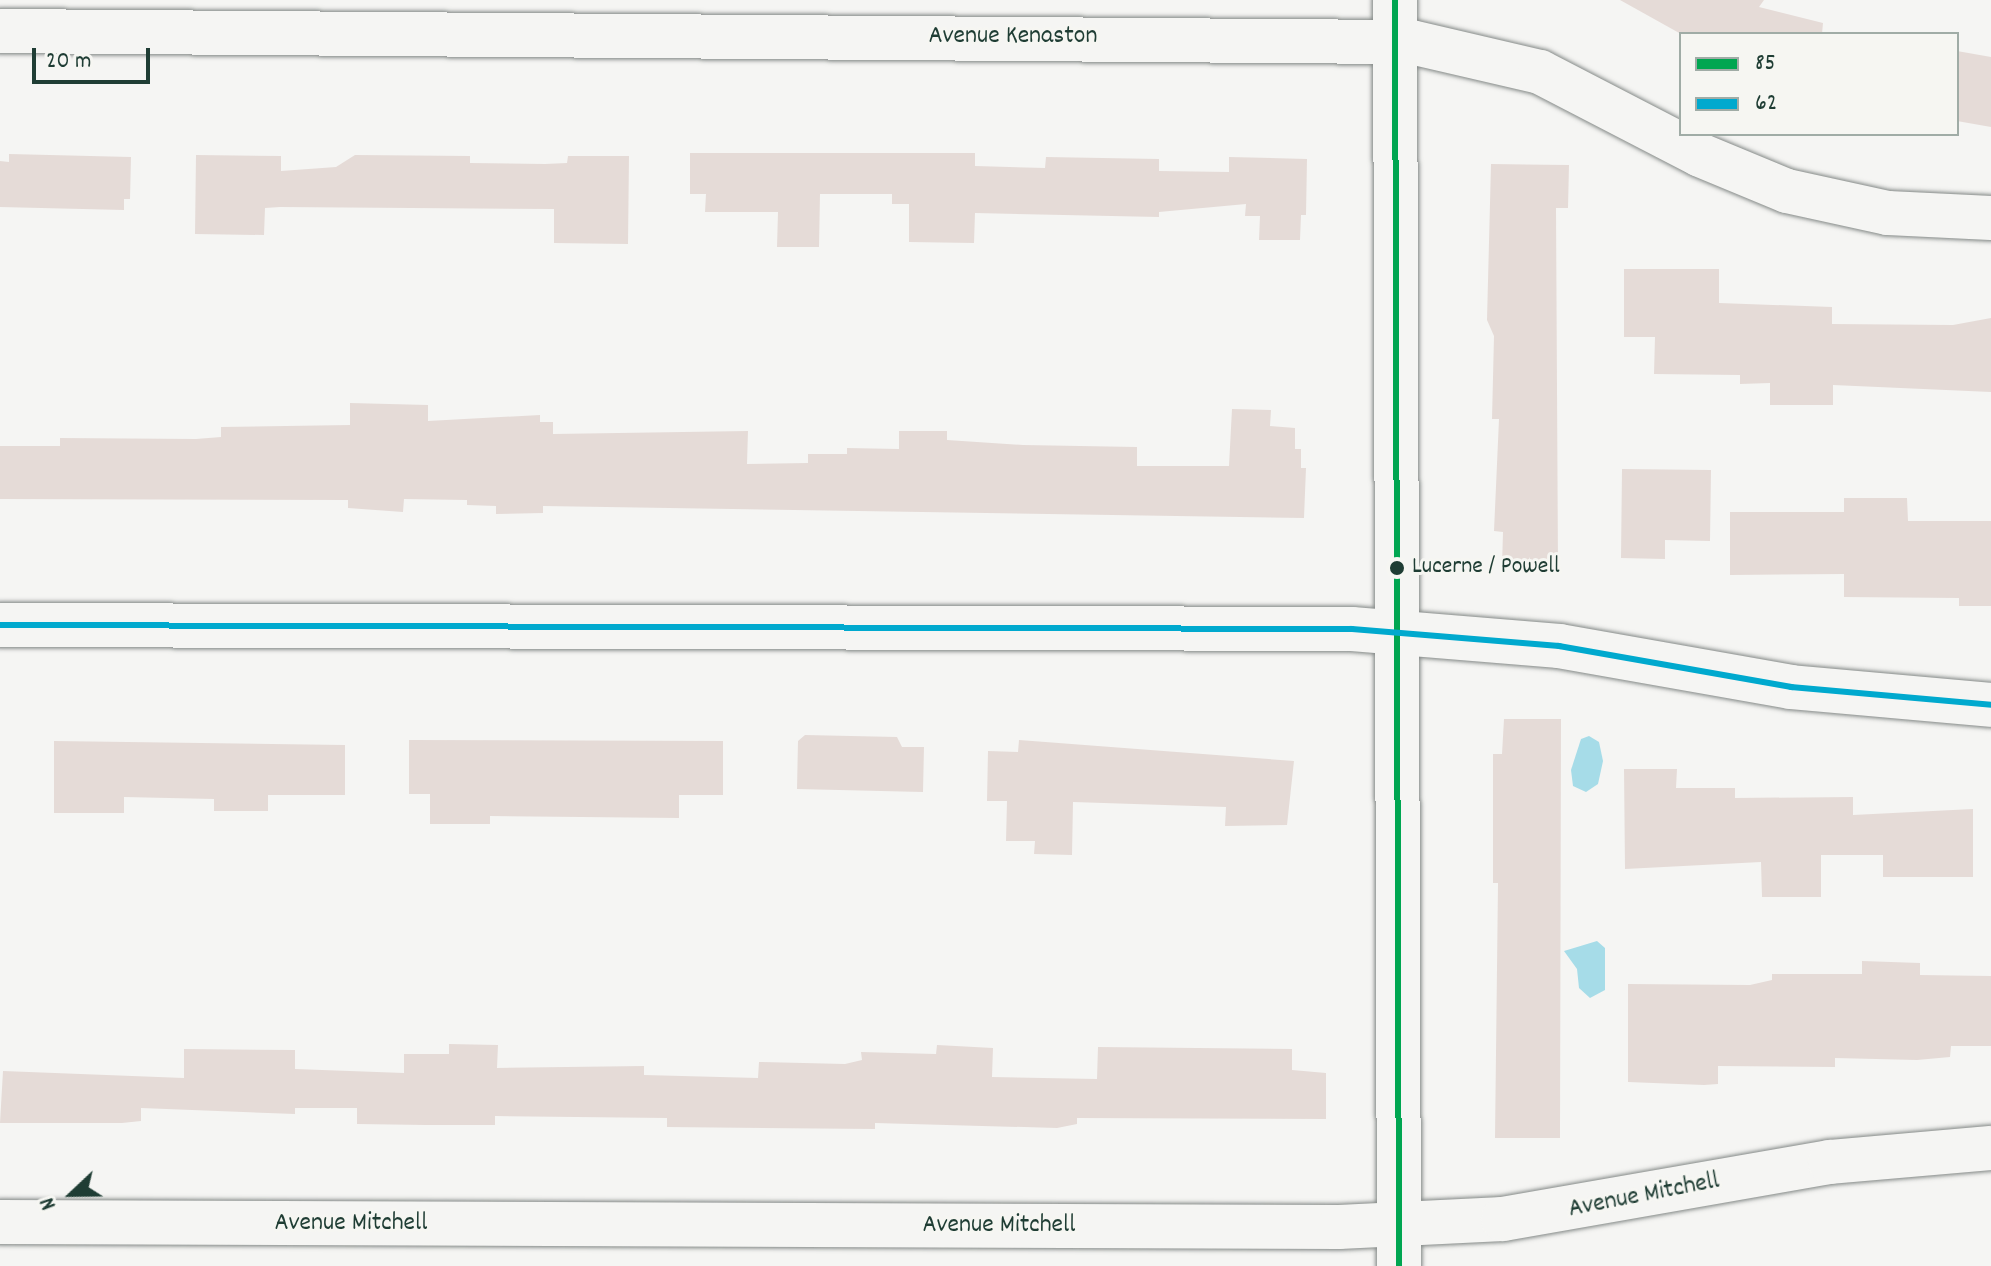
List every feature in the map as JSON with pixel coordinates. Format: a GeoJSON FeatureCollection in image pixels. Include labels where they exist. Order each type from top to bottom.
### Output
{"type":"FeatureCollection","features":[{"type":"Feature","properties":{"kind":"street","name":"Avenue Kenaston"},"geometry":{"type":"LineString","coordinates":[[0,31],[1395,21],[1449,47],[1540,72],[1700,155],[1787,191],[1897,214],[1991,218]]}},
{"type":"Feature","properties":{"kind":"street"},"geometry":{"type":"LineString","coordinates":[[1395,21],[1399,1245]]}},
{"type":"Feature","properties":{"kind":"street"},"geometry":{"type":"LineString","coordinates":[[0,625],[1397,632],[1596,651],[1821,691],[1991,705]]}},
{"type":"Feature","properties":{"kind":"street","name":"Avenue Mitchell"},"geometry":{"type":"LineString","coordinates":[[0,1222],[1399,1245],[1830,1162],[1991,1148]]}},
{"type":"Feature","properties":{"kind":"water"},"geometry":{"type":"Polygon","coordinates":[[[1589,736],[1599,742],[1603,761],[1598,784],[1586,792],[1573,786],[1571,770],[1581,739],[1589,736]]]}},
{"type":"Feature","properties":{"kind":"water"},"geometry":{"type":"Polygon","coordinates":[[[1597,941],[1605,948],[1605,990],[1590,998],[1579,988],[1577,969],[1564,951],[1597,941]]]}},
{"type":"Feature","properties":{"kind":"building"},"geometry":{"type":"Polygon","coordinates":[[[1620,0],[1764,0],[1759,7],[1823,23],[1822,32],[1679,33],[1620,0]]]}},
{"type":"Feature","properties":{"kind":"building"},"geometry":{"type":"Polygon","coordinates":[[[1959,51],[1991,57],[1991,127],[1959,121],[1959,51]]]}},
{"type":"Feature","properties":{"kind":"building"},"geometry":{"type":"Polygon","coordinates":[[[690,153],[975,153],[975,166],[1045,168],[1046,157],[1159,159],[1159,171],[1229,172],[1229,157],[1307,159],[1306,215],[1301,215],[1300,240],[1259,240],[1260,216],[1245,216],[1246,204],[1159,212],[1159,217],[975,213],[974,243],[909,242],[909,204],[892,204],[892,194],[820,194],[819,247],[777,247],[778,212],[705,212],[706,194],[690,194],[690,153]]]}},
{"type":"Feature","properties":{"kind":"building"},"geometry":{"type":"Polygon","coordinates":[[[9,154],[131,157],[130,199],[124,199],[124,210],[0,207],[0,161],[9,162],[9,154]]]}},
{"type":"Feature","properties":{"kind":"building"},"geometry":{"type":"Polygon","coordinates":[[[196,155],[281,156],[281,171],[336,167],[355,155],[470,156],[470,163],[545,164],[567,163],[568,156],[629,156],[628,244],[554,243],[554,209],[265,208],[264,235],[195,234],[196,155]]]}},
{"type":"Feature","properties":{"kind":"building"},"geometry":{"type":"Polygon","coordinates":[[[1491,164],[1569,165],[1568,208],[1556,208],[1558,567],[1502,566],[1503,532],[1494,531],[1499,419],[1492,419],[1494,336],[1487,320],[1491,164]]]}},
{"type":"Feature","properties":{"kind":"building"},"geometry":{"type":"Polygon","coordinates":[[[1624,269],[1719,269],[1719,303],[1832,307],[1832,324],[1953,325],[1991,318],[1991,392],[1833,385],[1833,405],[1770,405],[1770,383],[1740,384],[1740,375],[1654,374],[1655,337],[1624,337],[1624,269]]]}},
{"type":"Feature","properties":{"kind":"building"},"geometry":{"type":"Polygon","coordinates":[[[350,403],[428,405],[428,421],[540,415],[540,422],[553,422],[553,434],[748,431],[747,464],[808,463],[808,454],[847,454],[847,448],[899,449],[899,431],[947,431],[947,440],[1137,447],[1137,466],[1229,466],[1232,409],[1271,410],[1270,426],[1295,428],[1295,449],[1301,449],[1301,468],[1306,468],[1304,518],[543,506],[543,513],[496,514],[496,506],[467,505],[467,500],[404,499],[403,512],[348,508],[348,500],[0,499],[0,446],[60,446],[60,438],[221,437],[221,427],[350,425],[350,403]]]}},
{"type":"Feature","properties":{"kind":"building"},"geometry":{"type":"Polygon","coordinates":[[[1622,469],[1711,470],[1710,541],[1665,540],[1665,559],[1621,558],[1622,469]]]}},
{"type":"Feature","properties":{"kind":"building"},"geometry":{"type":"Polygon","coordinates":[[[1844,498],[1907,498],[1908,521],[1991,521],[1991,606],[1959,606],[1959,598],[1844,597],[1844,574],[1730,575],[1730,512],[1844,512],[1844,498]]]}},
{"type":"Feature","properties":{"kind":"building"},"geometry":{"type":"Polygon","coordinates":[[[1504,719],[1561,719],[1560,1138],[1495,1138],[1498,883],[1493,883],[1493,754],[1502,754],[1504,719]]]}},
{"type":"Feature","properties":{"kind":"building"},"geometry":{"type":"Polygon","coordinates":[[[805,735],[897,737],[902,747],[924,747],[923,792],[797,789],[798,741],[805,735]]]}},
{"type":"Feature","properties":{"kind":"building"},"geometry":{"type":"Polygon","coordinates":[[[409,740],[723,741],[723,795],[679,795],[679,818],[490,816],[490,824],[430,824],[430,794],[409,794],[409,740]]]}},
{"type":"Feature","properties":{"kind":"building"},"geometry":{"type":"Polygon","coordinates":[[[1019,740],[1294,761],[1287,825],[1225,826],[1226,807],[1073,802],[1072,855],[1034,854],[1035,841],[1006,841],[1007,801],[987,801],[988,751],[1018,752],[1019,740]]]}},
{"type":"Feature","properties":{"kind":"building"},"geometry":{"type":"Polygon","coordinates":[[[54,741],[345,745],[345,795],[268,795],[268,811],[214,811],[214,799],[124,797],[124,813],[54,813],[54,741]]]}},
{"type":"Feature","properties":{"kind":"building"},"geometry":{"type":"Polygon","coordinates":[[[1624,769],[1677,769],[1676,788],[1735,788],[1735,798],[1853,797],[1853,815],[1973,809],[1973,877],[1883,877],[1883,855],[1821,855],[1821,897],[1762,897],[1761,862],[1625,869],[1624,769]]]}},
{"type":"Feature","properties":{"kind":"building"},"geometry":{"type":"Polygon","coordinates":[[[1862,961],[1920,963],[1920,975],[1991,976],[1991,1046],[1951,1046],[1950,1057],[1917,1060],[1835,1058],[1835,1067],[1718,1066],[1718,1084],[1628,1082],[1628,984],[1750,985],[1772,980],[1772,974],[1862,974],[1862,961]]]}},
{"type":"Feature","properties":{"kind":"building"},"geometry":{"type":"Polygon","coordinates":[[[449,1044],[498,1045],[497,1068],[644,1066],[644,1075],[758,1078],[759,1062],[845,1064],[862,1060],[861,1052],[936,1054],[937,1045],[993,1048],[992,1077],[1097,1079],[1098,1047],[1292,1049],[1292,1070],[1326,1073],[1326,1119],[1077,1118],[1077,1124],[1057,1128],[875,1123],[875,1129],[667,1127],[667,1118],[495,1116],[495,1125],[426,1125],[357,1124],[357,1108],[295,1108],[295,1114],[141,1108],[141,1121],[0,1123],[3,1071],[184,1078],[184,1049],[295,1050],[295,1069],[404,1073],[404,1054],[449,1054],[449,1044]]]}},
{"type":"Feature","properties":{"kind":"transit line","name":"85"},"geometry":{"type":"LineString","coordinates":[[1395,0],[1399,1266]]}},
{"type":"Feature","properties":{"kind":"transit line","name":"62"},"geometry":{"type":"LineString","coordinates":[[0,625],[1352,629],[1559,646],[1791,687],[1991,705]]}},
{"type":"Feature","properties":{"kind":"place","name":"Lucerne / Powell"},"geometry":{"type":"Point","coordinates":[1397,568]}}]}
